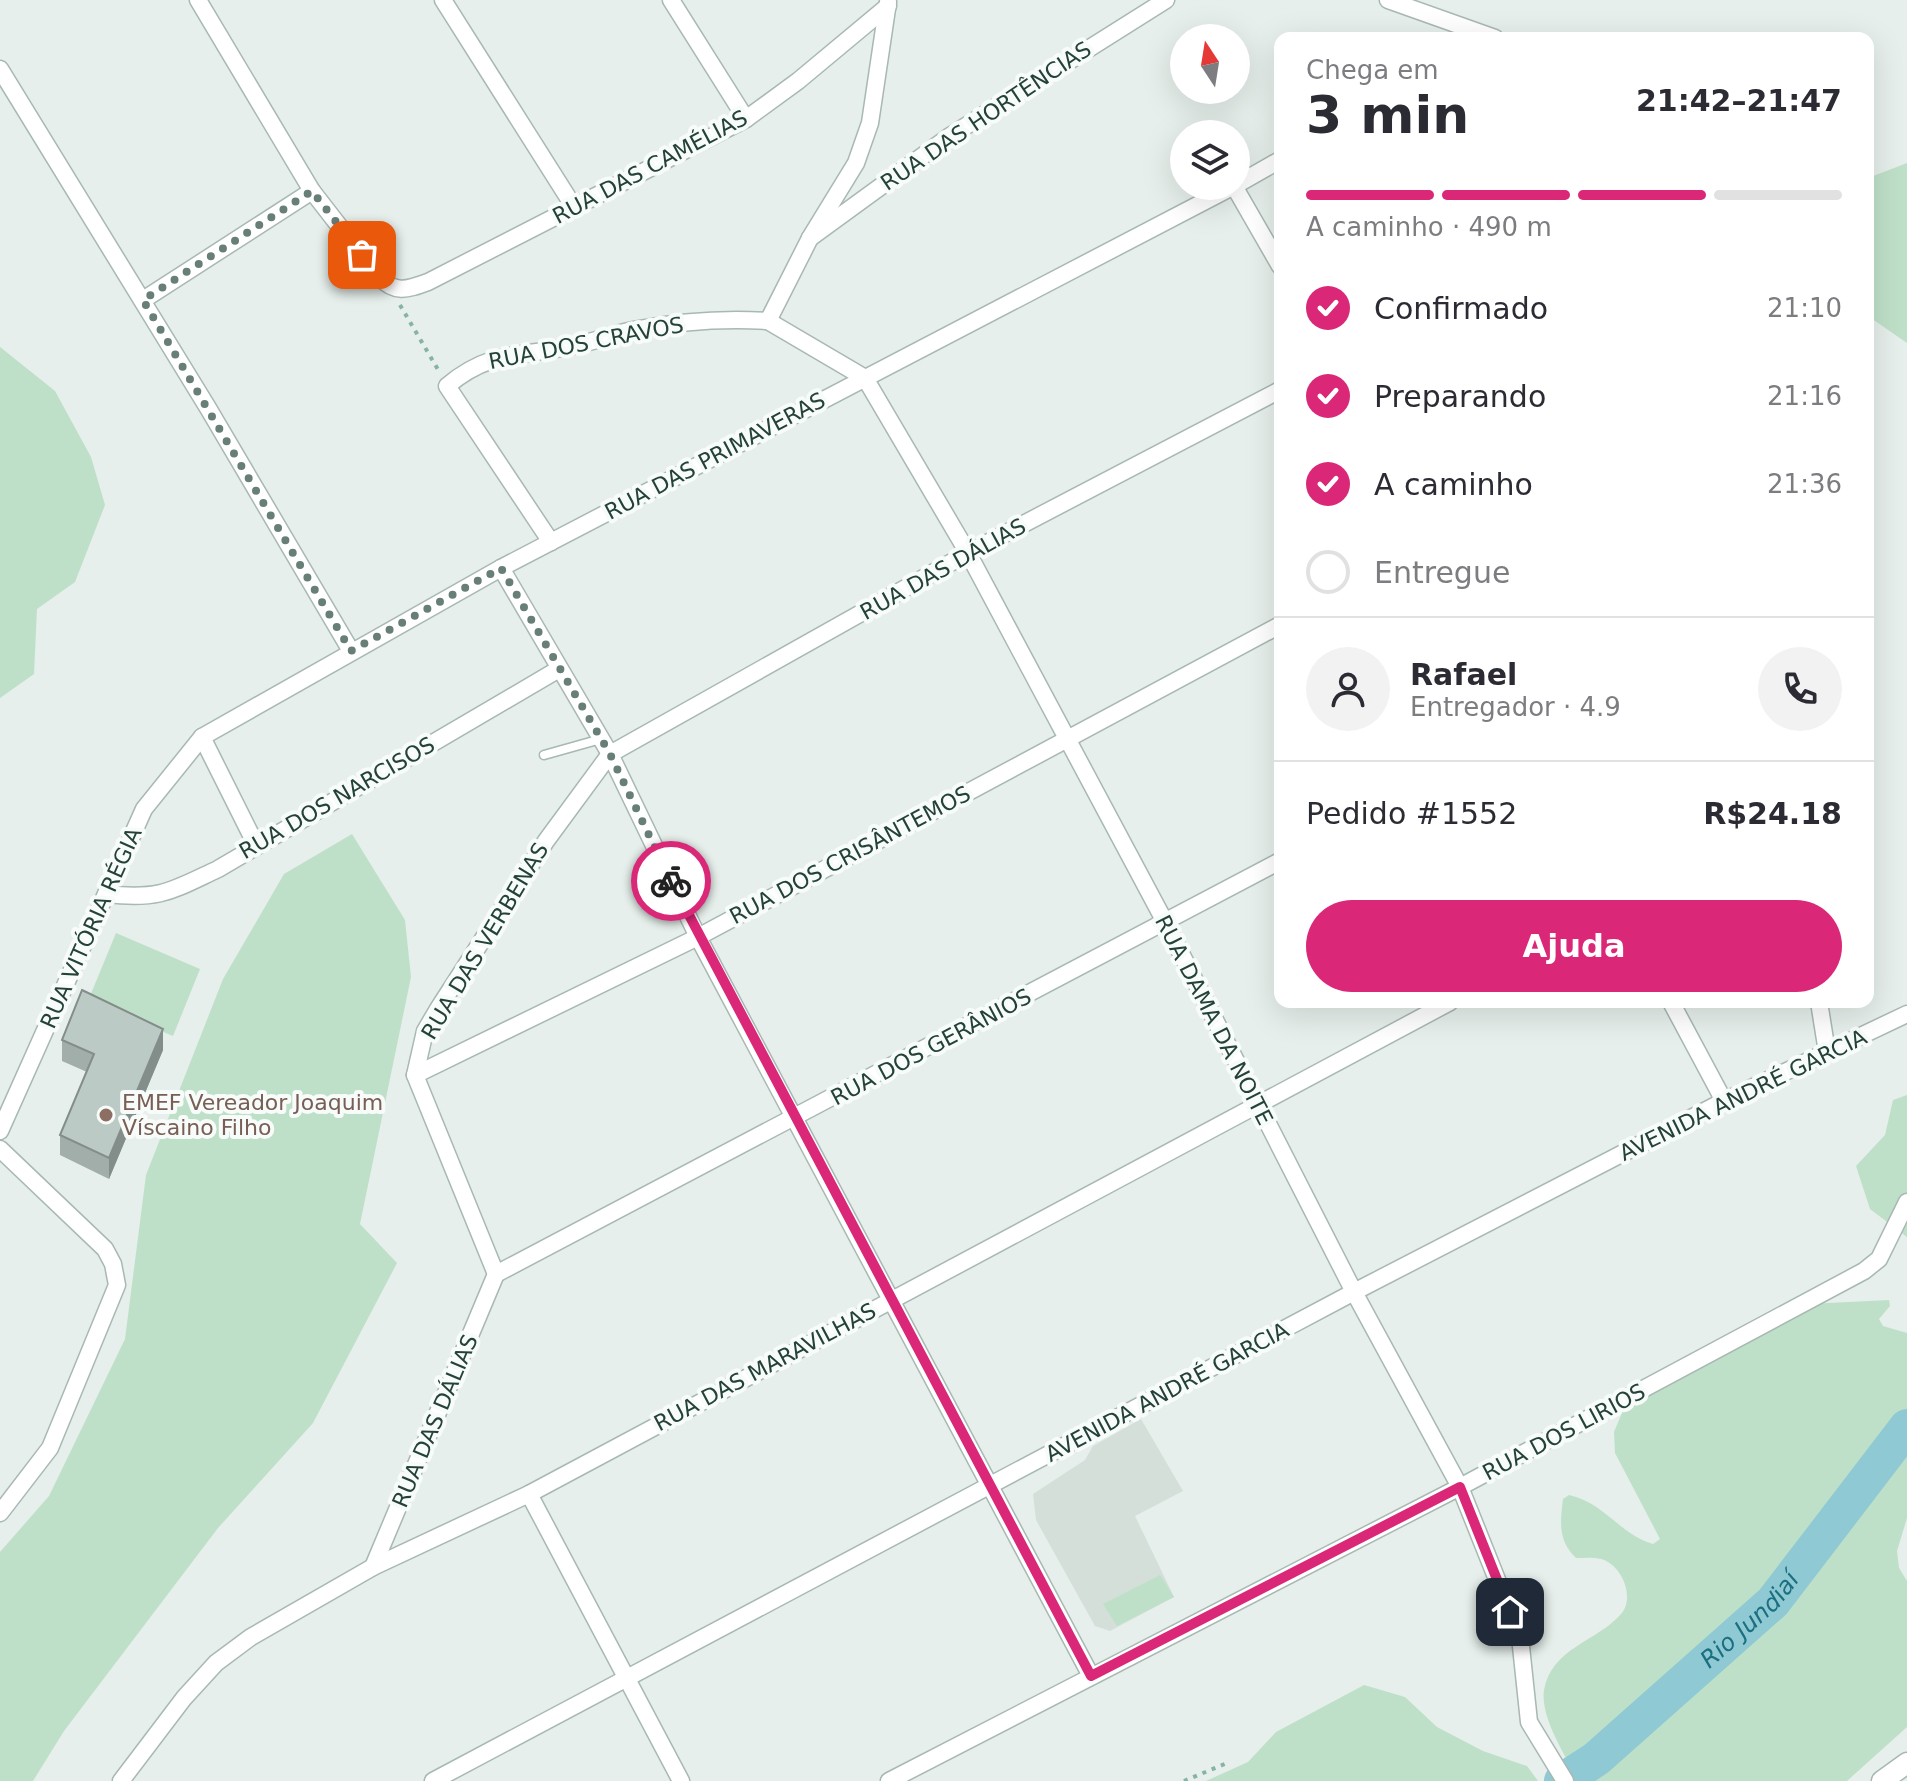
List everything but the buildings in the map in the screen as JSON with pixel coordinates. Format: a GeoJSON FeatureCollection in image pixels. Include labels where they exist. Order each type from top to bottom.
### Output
{"type":"FeatureCollection","features":[{"type":"Feature","properties":{"kind":"street"},"geometry":{"type":"LineString","coordinates":[[198,0],[312,191],[391,289]]}},
{"type":"Feature","properties":{"kind":"street"},"geometry":{"type":"LineString","coordinates":[[443,0],[574,207]]}},
{"type":"Feature","properties":{"kind":"street"},"geometry":{"type":"LineString","coordinates":[[671,0],[746,119]]}},
{"type":"Feature","properties":{"kind":"street","name":"RUA DAS HORTÊNCIAS"},"geometry":{"type":"LineString","coordinates":[[810,238],[950,136],[1166,0]]}},
{"type":"Feature","properties":{"kind":"street"},"geometry":{"type":"LineString","coordinates":[[1388,0],[1476,32]]}},
{"type":"Feature","properties":{"kind":"street"},"geometry":{"type":"LineString","coordinates":[[768,321],[810,238],[856,163],[870,123],[888,3]]}},
{"type":"Feature","properties":{"kind":"street","name":"RUA DAS CAMÉLIAS"},"geometry":{"type":"LineString","coordinates":[[391,289],[410,289],[428,282],[746,119],[798,81],[888,3]]}},
{"type":"Feature","properties":{"kind":"street"},"geometry":{"type":"LineString","coordinates":[[0,69],[143,300],[351,651]]}},
{"type":"Feature","properties":{"kind":"street","name":"RUA DAS PRIMAVERAS"},"geometry":{"type":"LineString","coordinates":[[1250,177],[1274,163]]}},
{"type":"Feature","properties":{"kind":"street"},"geometry":{"type":"LineString","coordinates":[[143,300],[312,191]]}},
{"type":"Feature","properties":{"kind":"street","name":"RUA DAS PRIMAVERAS"},"geometry":{"type":"LineString","coordinates":[[202,737],[501,568],[1208,200]]}},
{"type":"Feature","properties":{"kind":"street"},"geometry":{"type":"LineString","coordinates":[[1243,200],[1274,255]]}},
{"type":"Feature","properties":{"kind":"street","name":"RUA DAMA DA NOITE"},"geometry":{"type":"LineString","coordinates":[[768,321],[865,378],[968,553],[1165,922],[1354,1292],[1460,1487],[1520,1637],[1529,1722],[1553,1767],[1565,1781]]}},
{"type":"Feature","properties":{"kind":"street","name":"RUA DOS CRAVOS"},"geometry":{"type":"LineString","coordinates":[[447,386],[467,368],[504,354],[557,349],[664,325],[768,321]]}},
{"type":"Feature","properties":{"kind":"street"},"geometry":{"type":"LineString","coordinates":[[447,386],[551,542]]}},
{"type":"Feature","properties":{"kind":"street","name":"RUA DAS DÁLIAS"},"geometry":{"type":"LineString","coordinates":[[605,746],[1274,393]]}},
{"type":"Feature","properties":{"kind":"street"},"geometry":{"type":"LineString","coordinates":[[501,568],[605,746],[698,937],[797,1118],[1091,1676]]}},
{"type":"Feature","properties":{"kind":"street","name":"RUA DOS CRISÂNTEMOS"},"geometry":{"type":"LineString","coordinates":[[415,1075],[698,937],[1274,628]]}},
{"type":"Feature","properties":{"kind":"street","name":"RUA DOS NARCISOS"},"geometry":{"type":"LineString","coordinates":[[106,894],[146,898],[170,892],[559,669]]}},
{"type":"Feature","properties":{"kind":"street"},"geometry":{"type":"LineString","coordinates":[[202,737],[256,845]]}},
{"type":"Feature","properties":{"kind":"street","name":"RUA VITÓRIA RÉGIA"},"geometry":{"type":"LineString","coordinates":[[0,1131],[144,809],[202,737]]}},
{"type":"Feature","properties":{"kind":"street","name":"RUA DAS VERBENAS"},"geometry":{"type":"LineString","coordinates":[[415,1075],[425,1031],[605,746]]}},
{"type":"Feature","properties":{"kind":"street","name":"RUA DOS GERÂNIOS"},"geometry":{"type":"LineString","coordinates":[[496,1274],[1274,864]]}},
{"type":"Feature","properties":{"kind":"street","name":"RUA DAS MARAVILHAS"},"geometry":{"type":"LineString","coordinates":[[121,1781],[167,1718],[216,1663],[251,1637],[373,1567],[529,1494],[1439,1008]]}},
{"type":"Feature","properties":{"kind":"street"},"geometry":{"type":"LineString","coordinates":[[1674,1008],[1724,1101]]}},
{"type":"Feature","properties":{"kind":"street"},"geometry":{"type":"LineString","coordinates":[[1820,1008],[1827,1052]]}},
{"type":"Feature","properties":{"kind":"street","name":"AVENIDA ANDRÉ GARCIA"},"geometry":{"type":"LineString","coordinates":[[433,1781],[1354,1292],[1724,1101],[1907,1014]]}},
{"type":"Feature","properties":{"kind":"street"},"geometry":{"type":"LineString","coordinates":[[415,1075],[496,1274]]}},
{"type":"Feature","properties":{"kind":"street"},"geometry":{"type":"LineString","coordinates":[[0,1149],[91,1234],[113,1264],[117,1285],[50,1448],[0,1513]]}},
{"type":"Feature","properties":{"kind":"street","name":"RUA DOS LIRIOS"},"geometry":{"type":"LineString","coordinates":[[889,1781],[1460,1487],[1864,1271],[1879,1259],[1907,1202]]}},
{"type":"Feature","properties":{"kind":"street","name":"RUA DAS DÁLIAS"},"geometry":{"type":"LineString","coordinates":[[373,1567],[496,1274]]}},
{"type":"Feature","properties":{"kind":"street"},"geometry":{"type":"LineString","coordinates":[[529,1494],[681,1781]]}},
{"type":"Feature","properties":{"kind":"street"},"geometry":{"type":"LineString","coordinates":[[1882,1781],[1907,1763]]}},
{"type":"Feature","properties":{"kind":"lane"},"geometry":{"type":"LineString","coordinates":[[544,755],[572,744],[605,746]]}},
{"type":"Feature","properties":{"kind":"path"},"geometry":{"type":"LineString","coordinates":[[391,289],[447,386]]}},
{"type":"Feature","properties":{"kind":"path"},"geometry":{"type":"LineString","coordinates":[[1184,1781],[1227,1763]]}},
{"type":"Feature","properties":{"kind":"shaded area"},"geometry":{"type":"Polygon","coordinates":[[[1141,1419],[1183,1491],[1135,1516],[1174,1597],[1110,1631],[1095,1626],[1036,1520],[1033,1494],[1085,1460],[1093,1446],[1141,1419]]]}},
{"type":"Feature","properties":{"kind":"green space"},"geometry":{"type":"Polygon","coordinates":[[[1907,163],[1907,343],[1874,320],[1874,176],[1907,163]]]}},
{"type":"Feature","properties":{"kind":"green space"},"geometry":{"type":"Polygon","coordinates":[[[0,347],[55,391],[91,457],[105,505],[75,582],[37,609],[34,674],[0,698],[0,347]]]}},
{"type":"Feature","properties":{"kind":"green space"},"geometry":{"type":"Polygon","coordinates":[[[352,834],[405,920],[411,977],[360,1224],[397,1263],[313,1423],[218,1528],[64,1731],[33,1781],[0,1781],[0,1552],[49,1496],[125,1339],[146,1175],[223,979],[284,874],[352,834]]]}},
{"type":"Feature","properties":{"kind":"green space"},"geometry":{"type":"Polygon","coordinates":[[[116,933],[200,969],[173,1036],[88,1001],[116,933]]]}},
{"type":"Feature","properties":{"kind":"green space"},"geometry":{"type":"Polygon","coordinates":[[[1907,1095],[1907,1237],[1870,1209],[1856,1166],[1885,1135],[1893,1100],[1907,1095]]]}},
{"type":"Feature","properties":{"kind":"green space"},"geometry":{"type":"Polygon","coordinates":[[[1889,1300],[1890,1306],[1879,1319],[1883,1326],[1907,1333],[1907,1518],[1897,1551],[1899,1568],[1907,1581],[1907,1727],[1847,1781],[1578,1781],[1550,1725],[1544,1690],[1548,1676],[1565,1655],[1621,1614],[1627,1590],[1620,1574],[1608,1562],[1576,1558],[1570,1552],[1562,1531],[1563,1499],[1569,1495],[1582,1499],[1631,1533],[1653,1544],[1660,1539],[1615,1453],[1614,1432],[1624,1408],[1808,1304],[1889,1300]]]}},
{"type":"Feature","properties":{"kind":"green space"},"geometry":{"type":"Polygon","coordinates":[[[1160,1575],[1174,1597],[1117,1626],[1103,1604],[1160,1575]]]}},
{"type":"Feature","properties":{"kind":"green space"},"geometry":{"type":"Polygon","coordinates":[[[1364,1685],[1405,1697],[1437,1727],[1483,1751],[1527,1766],[1538,1781],[1206,1781],[1248,1762],[1276,1732],[1364,1685]]]}},
{"type":"Feature","properties":{"kind":"waterway","name":"Rio Jundiaí"},"geometry":{"type":"LineString","coordinates":[[1562,1781],[1596,1759],[1773,1602],[1907,1427]]}},
{"type":"Feature","properties":{"kind":"way so far"},"geometry":{"type":"LineString","coordinates":[[362,255],[312,191],[143,300],[351,651],[501,568],[610,754],[671,881]]}},
{"type":"Feature","properties":{"kind":"place","name":"EMEF Vereador Joaquim Víscaino Filho"},"geometry":{"type":"Point","coordinates":[106,1115]}},
{"type":"Feature","properties":{"kind":"route"},"geometry":{"type":"LineString","coordinates":[[671,881],[1091,1676],[1460,1487],[1510,1612]]}}]}
